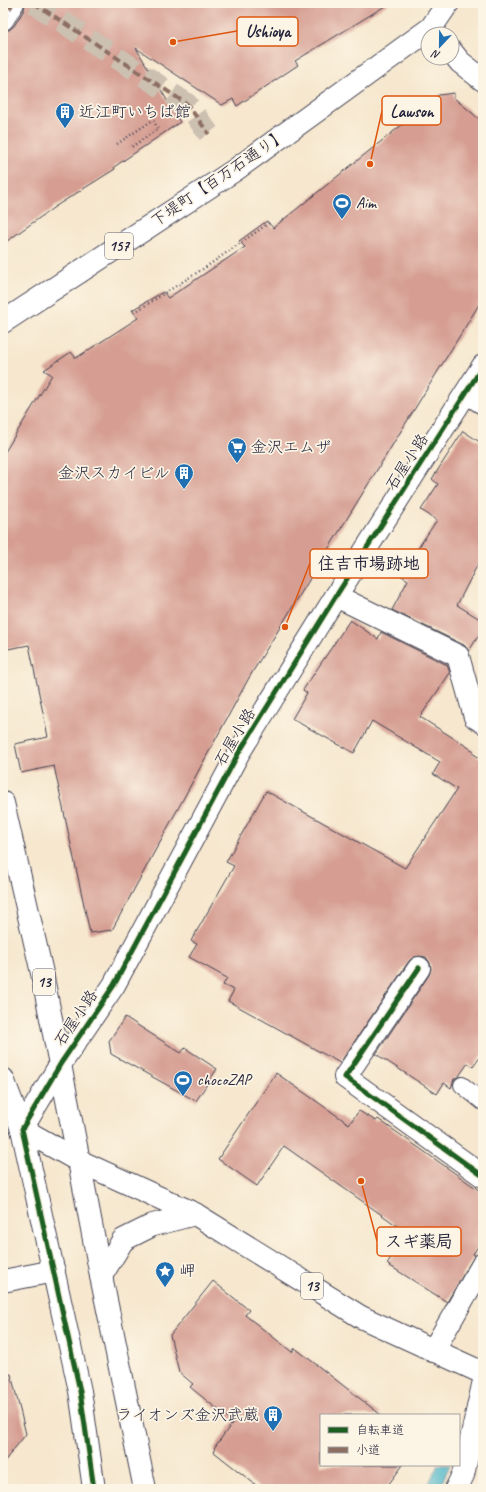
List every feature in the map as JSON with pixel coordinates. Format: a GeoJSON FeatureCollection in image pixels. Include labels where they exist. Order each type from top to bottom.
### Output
{"type":"FeatureCollection","features":[{"type":"Feature","properties":{"kind":"main road"},"geometry":{"type":"LineString","coordinates":[[3,19],[13,3]]}},
{"type":"Feature","properties":{"kind":"main road","name":"157"},"geometry":{"type":"LineString","coordinates":[[436,26],[448,3]]}},
{"type":"Feature","properties":{"kind":"main road","name":"下堤町【百万石通り】"},"geometry":{"type":"LineString","coordinates":[[3,322],[235,170],[420,41]]}},
{"type":"Feature","properties":{"kind":"main road"},"geometry":{"type":"LineString","coordinates":[[460,62],[483,80]]}},
{"type":"Feature","properties":{"kind":"main road","name":"石屋小路"},"geometry":{"type":"LineString","coordinates":[[22,1128],[61,1063],[114,985],[238,754],[336,596],[475,398],[483,366]]}},
{"type":"Feature","properties":{"kind":"main road"},"geometry":{"type":"LineString","coordinates":[[336,596],[458,656],[474,717],[483,722]]}},
{"type":"Feature","properties":{"kind":"main road","name":"13"},"geometry":{"type":"LineString","coordinates":[[3,803],[61,1063],[79,1161]]}},
{"type":"Feature","properties":{"kind":"main road"},"geometry":{"type":"LineString","coordinates":[[419,968],[345,1077],[483,1176]]}},
{"type":"Feature","properties":{"kind":"main road"},"geometry":{"type":"LineString","coordinates":[[3,1079],[22,1128],[54,1271],[80,1391],[94,1489]]}},
{"type":"Feature","properties":{"kind":"main road","name":"13"},"geometry":{"type":"LineString","coordinates":[[22,1128],[79,1161],[195,1214],[361,1317],[432,1351],[483,1373]]}},
{"type":"Feature","properties":{"kind":"main road"},"geometry":{"type":"LineString","coordinates":[[79,1161],[145,1489]]}},
{"type":"Feature","properties":{"kind":"main road"},"geometry":{"type":"LineString","coordinates":[[101,1276],[123,1240],[153,1225],[195,1214]]}},
{"type":"Feature","properties":{"kind":"main road"},"geometry":{"type":"LineString","coordinates":[[432,1351],[483,1264]]}},
{"type":"Feature","properties":{"kind":"main road"},"geometry":{"type":"LineString","coordinates":[[3,1281],[54,1271]]}},
{"type":"Feature","properties":{"kind":"main road"},"geometry":{"type":"LineString","coordinates":[[456,1489],[463,1475],[483,1385]]}},
{"type":"Feature","properties":{"kind":"lane"},"geometry":{"type":"LineString","coordinates":[[462,1085],[483,1102]]}},
{"type":"Feature","properties":{"kind":"path"},"geometry":{"type":"LineString","coordinates":[[117,144],[153,120],[158,130],[130,148]]}},
{"type":"Feature","properties":{"kind":"path"},"geometry":{"type":"LineString","coordinates":[[138,310],[206,267],[269,223]]}},
{"type":"Feature","properties":{"kind":"water"},"geometry":{"type":"Polygon","coordinates":[[[438,1466],[450,1466],[439,1489],[426,1489],[438,1466]]]}},
{"type":"Feature","properties":{"kind":"building"},"geometry":{"type":"Polygon","coordinates":[[[25,3],[390,3],[295,61],[298,65],[237,106],[233,99],[222,105],[136,48],[180,122],[114,167],[115,169],[56,206],[3,244],[3,31],[9,30],[14,26],[24,10],[25,3]]]}},
{"type":"Feature","properties":{"kind":"building","name":"金沢スカイビル"},"geometry":{"type":"Polygon","coordinates":[[[454,93],[454,98],[483,122],[483,298],[250,676],[112,930],[90,933],[54,766],[21,773],[15,744],[48,737],[29,645],[3,650],[3,455],[52,375],[44,370],[71,352],[76,358],[138,318],[132,310],[163,292],[168,298],[245,247],[239,241],[267,221],[273,228],[439,95],[454,93]]]}},
{"type":"Feature","properties":{"kind":"building"},"geometry":{"type":"Polygon","coordinates":[[[463,431],[483,444],[483,554],[457,605],[483,621],[483,628],[469,651],[464,645],[392,610],[408,580],[400,575],[437,520],[421,510],[438,484],[432,479],[463,431]]]}},
{"type":"Feature","properties":{"kind":"building"},"geometry":{"type":"Polygon","coordinates":[[[350,620],[378,639],[381,632],[447,665],[450,673],[420,717],[474,751],[472,753],[483,760],[483,1053],[473,1067],[468,1063],[459,1076],[454,1079],[451,1088],[444,1083],[437,1094],[376,1054],[429,975],[431,969],[430,963],[426,957],[414,957],[409,961],[340,1063],[228,1001],[234,990],[223,985],[227,978],[189,957],[197,944],[191,941],[234,866],[226,862],[266,791],[405,868],[457,789],[433,774],[440,762],[372,721],[354,753],[292,719],[307,693],[303,690],[350,620]]]}},
{"type":"Feature","properties":{"kind":"building"},"geometry":{"type":"Polygon","coordinates":[[[125,1017],[181,1053],[185,1048],[217,1069],[196,1101],[111,1054],[109,1041],[125,1017]]]}},
{"type":"Feature","properties":{"kind":"building"},"geometry":{"type":"Polygon","coordinates":[[[276,1073],[349,1124],[359,1111],[376,1121],[378,1119],[483,1193],[483,1239],[473,1254],[475,1255],[447,1302],[387,1264],[406,1232],[284,1146],[257,1186],[218,1159],[276,1073]]]}},
{"type":"Feature","properties":{"kind":"building"},"geometry":{"type":"Polygon","coordinates":[[[213,1281],[249,1310],[245,1315],[292,1352],[295,1348],[380,1414],[320,1414],[320,1466],[402,1466],[385,1489],[261,1489],[214,1452],[214,1448],[233,1422],[190,1387],[193,1384],[179,1372],[170,1335],[213,1281]]]}},
{"type":"Feature","properties":{"kind":"building"},"geometry":{"type":"Polygon","coordinates":[[[11,1374],[26,1434],[3,1463],[3,1375],[11,1374]]]}},
{"type":"Feature","properties":{"kind":"tunnel"},"geometry":{"type":"LineString","coordinates":[[34,3],[187,104],[209,134]]}},
{"type":"Feature","properties":{"kind":"marked path"},"geometry":{"type":"LineString","coordinates":[[3,19],[13,3]]}},
{"type":"Feature","properties":{"kind":"marked path"},"geometry":{"type":"LineString","coordinates":[[34,3],[187,104],[209,134]]}},
{"type":"Feature","properties":{"kind":"cycle path"},"geometry":{"type":"LineString","coordinates":[[94,1489],[80,1391],[22,1129],[61,1063],[114,985],[238,754],[336,596],[483,366]]}},
{"type":"Feature","properties":{"kind":"cycle path"},"geometry":{"type":"LineString","coordinates":[[419,968],[345,1077],[483,1176]]}},
{"type":"Feature","properties":{"kind":"place","name":"Ushioya"},"geometry":{"type":"Point","coordinates":[173,42]}},
{"type":"Feature","properties":{"kind":"place","name":"近江町いちば館"},"geometry":{"type":"Point","coordinates":[65,129]}},
{"type":"Feature","properties":{"kind":"place","name":"Lawson"},"geometry":{"type":"Point","coordinates":[370,164]}},
{"type":"Feature","properties":{"kind":"place","name":"Aim"},"geometry":{"type":"Point","coordinates":[342,220]}},
{"type":"Feature","properties":{"kind":"place","name":"金沢エムザ"},"geometry":{"type":"Point","coordinates":[237,464]}},
{"type":"Feature","properties":{"kind":"place","name":"金沢スカイビル"},"geometry":{"type":"Point","coordinates":[184,490]}},
{"type":"Feature","properties":{"kind":"place","name":"住吉市場跡地"},"geometry":{"type":"Point","coordinates":[285,627]}},
{"type":"Feature","properties":{"kind":"place","name":"chocoZAP"},"geometry":{"type":"Point","coordinates":[183,1097]}},
{"type":"Feature","properties":{"kind":"place","name":"スギ薬局"},"geometry":{"type":"Point","coordinates":[361,1181]}},
{"type":"Feature","properties":{"kind":"place","name":"岬"},"geometry":{"type":"Point","coordinates":[165,1288]}},
{"type":"Feature","properties":{"kind":"place","name":"ライオンズ金沢武蔵"},"geometry":{"type":"Point","coordinates":[273,1432]}}]}
